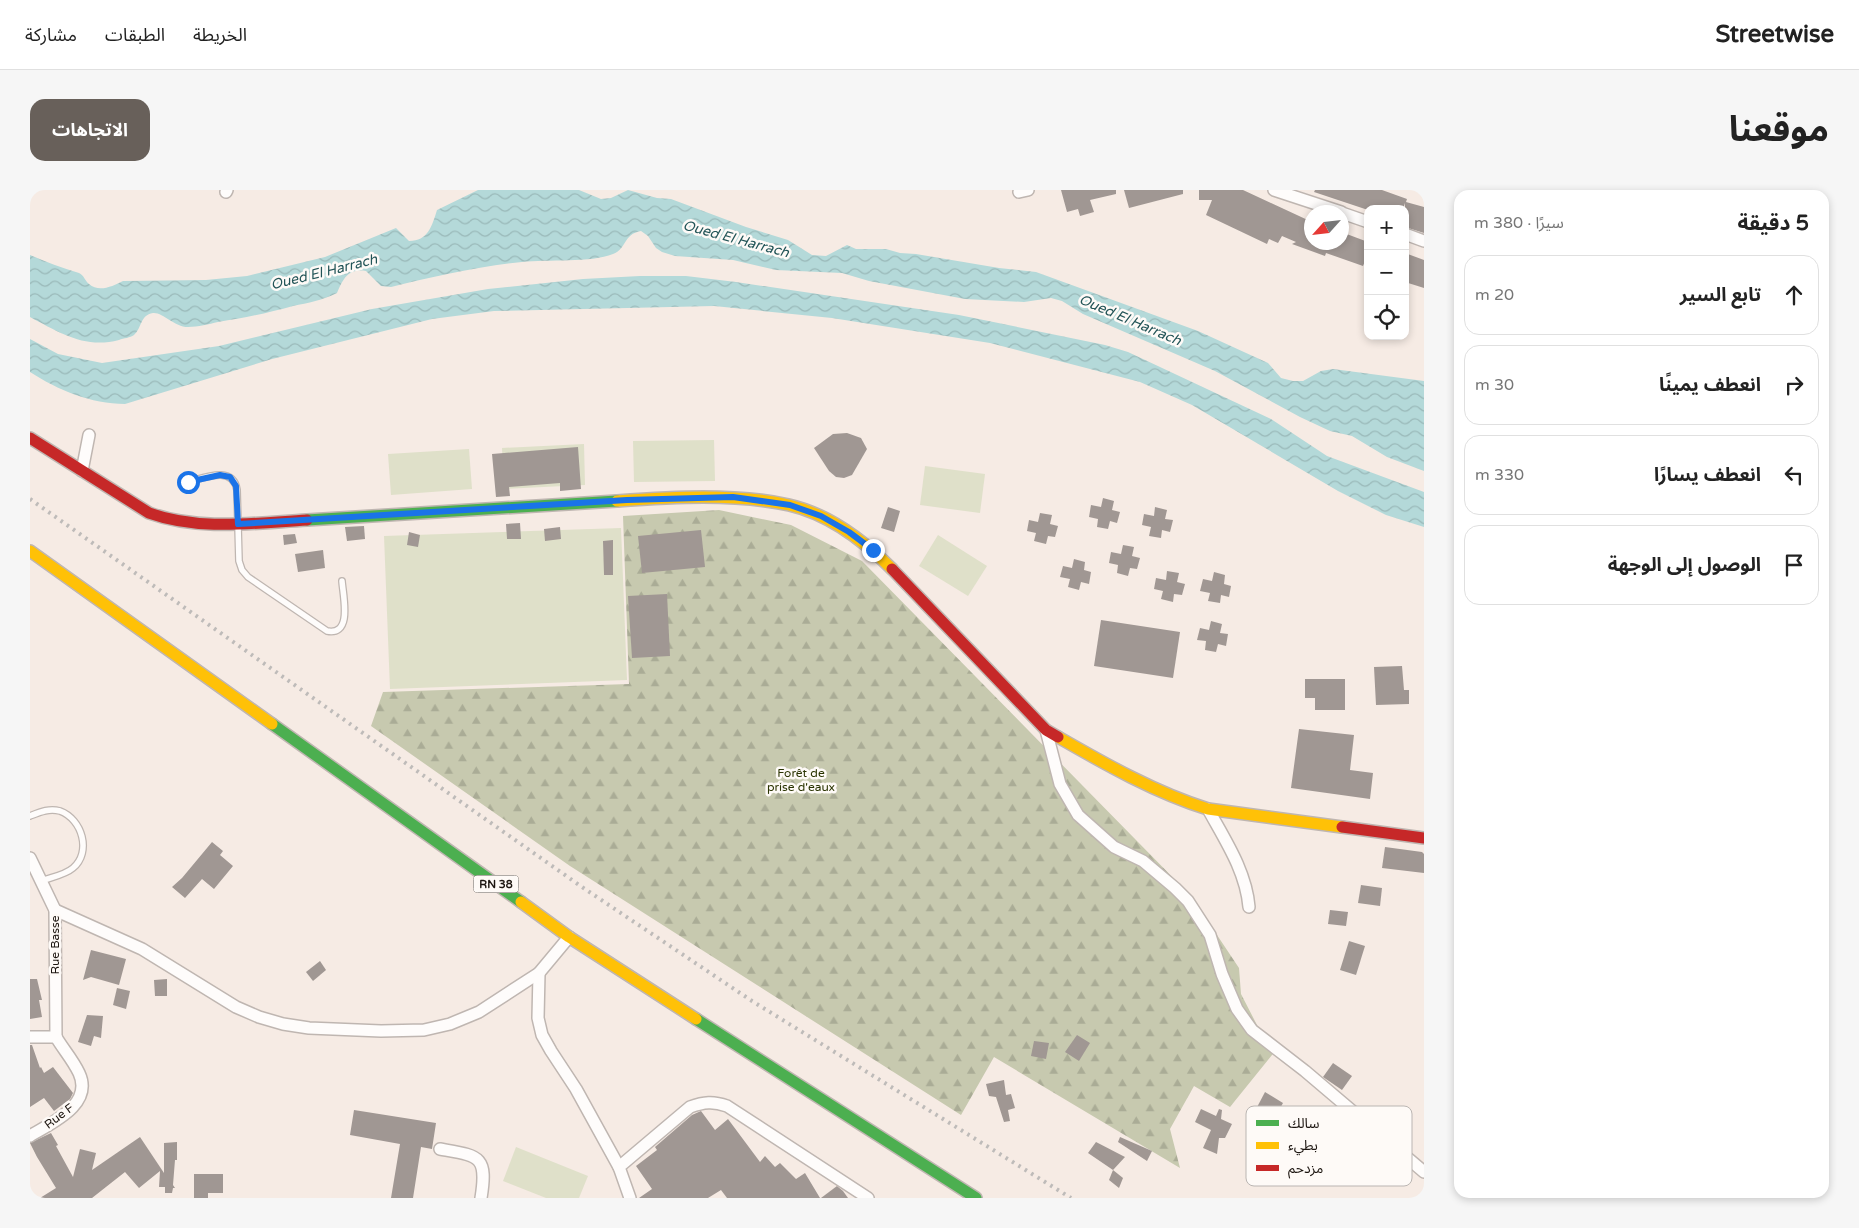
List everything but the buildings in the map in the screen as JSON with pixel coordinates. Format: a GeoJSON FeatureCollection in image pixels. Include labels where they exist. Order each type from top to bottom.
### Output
{"type":"FeatureCollection","features":[{"type":"Feature","properties":{"kind":"street"},"geometry":{"type":"LineString","coordinates":[[1274,190],[1318,205]]}},
{"type":"Feature","properties":{"kind":"street"},"geometry":{"type":"LineString","coordinates":[[1349,216],[1364,221]]}},
{"type":"Feature","properties":{"kind":"street"},"geometry":{"type":"LineString","coordinates":[[1409,235],[1424,241]]}},
{"type":"Feature","properties":{"kind":"street"},"geometry":{"type":"LineString","coordinates":[[82,471],[89,435]]}},
{"type":"Feature","properties":{"kind":"street"},"geometry":{"type":"LineString","coordinates":[[30,438],[133,504],[164,520],[196,525],[637,500],[733,497],[790,505],[821,516],[873,550],[1046,730],[1116,769],[1188,803],[1208,809],[1424,838]]}},
{"type":"Feature","properties":{"kind":"street","name":"RN 38"},"geometry":{"type":"LineString","coordinates":[[30,551],[569,937],[976,1198]]}},
{"type":"Feature","properties":{"kind":"street"},"geometry":{"type":"LineString","coordinates":[[1046,730],[1060,784],[1078,815],[1114,847],[1142,861],[1188,901],[1210,935],[1222,974],[1234,1000],[1252,1030],[1345,1106]]}},
{"type":"Feature","properties":{"kind":"street"},"geometry":{"type":"LineString","coordinates":[[1208,809],[1241,873],[1247,891],[1249,907]]}},
{"type":"Feature","properties":{"kind":"street","name":"Rue Basse"},"geometry":{"type":"LineString","coordinates":[[30,858],[55,910],[56,1037]]}},
{"type":"Feature","properties":{"kind":"street"},"geometry":{"type":"LineString","coordinates":[[55,910],[142,949],[236,1007],[259,1017],[283,1024],[310,1028],[381,1031],[424,1030],[450,1024],[479,1012],[539,973],[569,937]]}},
{"type":"Feature","properties":{"kind":"street"},"geometry":{"type":"LineString","coordinates":[[539,973],[538,1018],[542,1035],[576,1089],[619,1167],[630,1198]]}},
{"type":"Feature","properties":{"kind":"street"},"geometry":{"type":"LineString","coordinates":[[30,1037],[56,1037]]}},
{"type":"Feature","properties":{"kind":"street","name":"Rue F"},"geometry":{"type":"LineString","coordinates":[[30,1136],[74,1107],[80,1097],[82,1086],[80,1075],[56,1037]]}},
{"type":"Feature","properties":{"kind":"street"},"geometry":{"type":"LineString","coordinates":[[619,1167],[690,1107],[702,1102],[716,1102],[727,1106],[868,1198]]}},
{"type":"Feature","properties":{"kind":"street"},"geometry":{"type":"LineString","coordinates":[[440,1149],[471,1155],[481,1164],[484,1177],[481,1198]]}},
{"type":"Feature","properties":{"kind":"street"},"geometry":{"type":"LineString","coordinates":[[1412,1162],[1424,1172]]}},
{"type":"Feature","properties":{"kind":"lane"},"geometry":{"type":"LineString","coordinates":[[188,482],[220,475],[230,477],[236,486],[239,561],[244,573],[327,631],[331,632],[340,629],[344,621],[342,581]]}},
{"type":"Feature","properties":{"kind":"lane"},"geometry":{"type":"LineString","coordinates":[[30,816],[52,810],[66,814],[76,824],[83,839],[82,854],[74,867],[68,872],[41,880]]}},
{"type":"Feature","properties":{"kind":"green space"},"geometry":{"type":"Polygon","coordinates":[[[714,440],[715,481],[634,482],[633,441],[714,440]]]}},
{"type":"Feature","properties":{"kind":"green space"},"geometry":{"type":"Polygon","coordinates":[[[584,444],[585,485],[504,489],[502,448],[584,444]]]}},
{"type":"Feature","properties":{"kind":"green space"},"geometry":{"type":"Polygon","coordinates":[[[469,449],[472,489],[391,495],[388,454],[469,449]]]}},
{"type":"Feature","properties":{"kind":"green space"},"geometry":{"type":"Polygon","coordinates":[[[925,466],[985,474],[980,513],[920,505],[925,466]]]}},
{"type":"Feature","properties":{"kind":"green space","name":"Forêt de prise d'eaux"},"geometry":{"type":"Polygon","coordinates":[[[719,510],[791,525],[862,561],[1191,896],[1239,968],[1241,994],[1258,1027],[1280,1045],[1230,1107],[1194,1086],[1170,1129],[1180,1168],[994,1057],[961,1115],[570,866],[371,726],[383,692],[629,684],[623,516],[719,510]]]}},
{"type":"Feature","properties":{"kind":"green space"},"geometry":{"type":"Polygon","coordinates":[[[621,528],[627,680],[390,689],[384,536],[621,528]]]}},
{"type":"Feature","properties":{"kind":"green space"},"geometry":{"type":"Polygon","coordinates":[[[938,535],[987,566],[968,596],[919,566],[938,535]]]}},
{"type":"Feature","properties":{"kind":"green space"},"geometry":{"type":"Polygon","coordinates":[[[516,1147],[588,1176],[579,1198],[546,1198],[503,1181],[516,1147]]]}},
{"type":"Feature","properties":{"kind":"water","name":"Oued El Harrach"},"geometry":{"type":"Polygon","coordinates":[[[478,190],[579,190],[601,199],[611,198],[628,190],[657,198],[671,199],[746,227],[788,240],[812,255],[826,256],[847,245],[856,249],[886,249],[900,253],[1036,272],[1198,331],[1268,363],[1281,378],[1303,381],[1321,371],[1333,369],[1424,381],[1424,471],[1387,457],[1352,436],[1330,431],[1300,417],[1215,371],[1083,314],[1062,301],[1051,298],[1024,302],[965,299],[869,281],[842,273],[776,270],[733,260],[675,256],[656,248],[648,236],[641,231],[631,235],[617,252],[593,259],[532,261],[490,266],[391,287],[381,286],[366,271],[355,271],[344,279],[337,293],[326,298],[200,326],[183,326],[157,313],[153,313],[143,319],[137,332],[131,337],[107,342],[84,341],[73,338],[30,317],[30,255],[79,273],[89,284],[97,288],[106,288],[123,281],[206,280],[247,276],[325,257],[396,228],[409,241],[421,238],[431,227],[437,210],[478,190]]]}},
{"type":"Feature","properties":{"kind":"water"},"geometry":{"type":"Polygon","coordinates":[[[686,276],[736,282],[959,315],[1105,345],[1128,352],[1271,419],[1327,456],[1424,492],[1424,527],[1386,515],[1338,491],[1192,405],[1140,382],[990,343],[832,318],[714,306],[494,311],[432,319],[272,359],[125,404],[100,402],[75,395],[52,385],[30,372],[30,339],[58,354],[102,363],[219,346],[372,309],[488,289],[583,279],[686,276]]]}},
{"type":"Feature","properties":{"kind":"railway"},"geometry":{"type":"LineString","coordinates":[[30,499],[582,887],[752,1001],[1071,1198]]}},
{"type":"Feature","properties":{"kind":"traffic: fast"},"geometry":{"type":"LineString","coordinates":[[307,520],[617,501]]}},
{"type":"Feature","properties":{"kind":"traffic: fast"},"geometry":{"type":"LineString","coordinates":[[272,724],[521,902]]}},
{"type":"Feature","properties":{"kind":"traffic: fast"},"geometry":{"type":"LineString","coordinates":[[696,1019],[976,1198]]}},
{"type":"Feature","properties":{"kind":"traffic: slow"},"geometry":{"type":"LineString","coordinates":[[617,501],[681,497],[725,497],[789,505],[818,515],[845,530],[870,548],[892,569]]}},
{"type":"Feature","properties":{"kind":"traffic: slow"},"geometry":{"type":"LineString","coordinates":[[30,551],[272,724]]}},
{"type":"Feature","properties":{"kind":"traffic: slow"},"geometry":{"type":"LineString","coordinates":[[1058,737],[1150,786],[1208,809],[1342,827]]}},
{"type":"Feature","properties":{"kind":"traffic: slow"},"geometry":{"type":"LineString","coordinates":[[521,902],[569,937],[696,1019]]}},
{"type":"Feature","properties":{"kind":"traffic: jam"},"geometry":{"type":"LineString","coordinates":[[30,438],[149,513],[168,519],[207,524],[247,524],[307,520]]}},
{"type":"Feature","properties":{"kind":"traffic: jam"},"geometry":{"type":"LineString","coordinates":[[892,569],[1046,730],[1058,737]]}},
{"type":"Feature","properties":{"kind":"traffic: jam"},"geometry":{"type":"LineString","coordinates":[[1342,827],[1424,838]]}},
{"type":"Feature","properties":{"kind":"route"},"geometry":{"type":"LineString","coordinates":[[188,482],[220,475],[230,477],[236,486],[238,524],[627,500],[733,497],[790,505],[821,516],[849,532],[873,550]]}}]}
